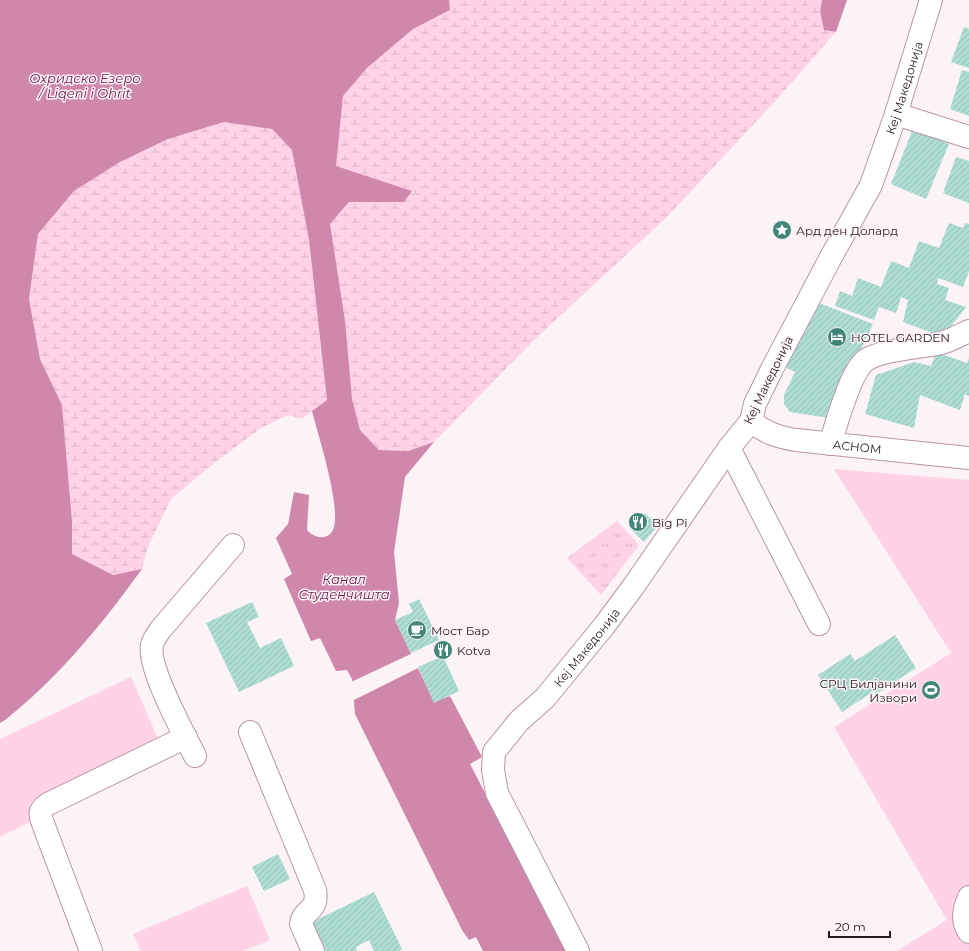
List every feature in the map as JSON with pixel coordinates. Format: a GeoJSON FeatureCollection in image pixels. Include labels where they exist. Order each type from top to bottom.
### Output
{"type":"FeatureCollection","features":[{"type":"Feature","properties":{"kind":"street","name":"Кеј Македонија"},"geometry":{"type":"LineString","coordinates":[[578,951],[497,793],[493,770],[494,752],[519,721],[546,698],[604,626],[638,581],[730,448],[751,421],[755,404],[772,369],[871,185],[896,114],[931,0]]}},
{"type":"Feature","properties":{"kind":"street"},"geometry":{"type":"LineString","coordinates":[[896,114],[969,137]]}},
{"type":"Feature","properties":{"kind":"street"},"geometry":{"type":"LineString","coordinates":[[830,444],[846,393],[856,373],[865,360],[884,353],[942,342],[969,331]]}},
{"type":"Feature","properties":{"kind":"street","name":"АСНОМ"},"geometry":{"type":"LineString","coordinates":[[751,421],[760,429],[778,437],[830,444],[969,458]]}},
{"type":"Feature","properties":{"kind":"street"},"geometry":{"type":"LineString","coordinates":[[730,448],[819,624]]}},
{"type":"Feature","properties":{"kind":"street"},"geometry":{"type":"LineString","coordinates":[[91,951],[45,829],[40,814],[42,808],[48,804],[190,747],[157,676],[152,658],[152,644],[161,629],[232,545]]}},
{"type":"Feature","properties":{"kind":"street"},"geometry":{"type":"LineString","coordinates":[[250,732],[314,890],[316,899],[315,904],[304,917],[301,924],[313,951]]}},
{"type":"Feature","properties":{"kind":"street"},"geometry":{"type":"LineString","coordinates":[[969,897],[964,918],[966,928],[969,932]]}},
{"type":"Feature","properties":{"kind":"green space"},"geometry":{"type":"Polygon","coordinates":[[[449,0],[822,0],[820,11],[824,30],[836,32],[778,98],[667,217],[535,339],[434,442],[408,451],[379,450],[360,430],[352,399],[330,224],[349,202],[404,202],[412,191],[335,166],[343,96],[367,68],[413,29],[450,10],[449,0]]]}},
{"type":"Feature","properties":{"kind":"green space"},"geometry":{"type":"Polygon","coordinates":[[[224,122],[273,129],[292,150],[309,240],[327,400],[302,419],[288,415],[261,428],[213,464],[171,499],[148,547],[142,569],[113,575],[72,554],[72,521],[62,405],[40,359],[29,299],[38,234],[74,191],[120,162],[168,139],[224,122]]]}},
{"type":"Feature","properties":{"kind":"green space","name":"СРЦ Билјанини Извори"},"geometry":{"type":"Polygon","coordinates":[[[834,469],[969,480],[969,951],[897,951],[947,920],[834,727],[951,653],[834,469]]]}},
{"type":"Feature","properties":{"kind":"green space"},"geometry":{"type":"Polygon","coordinates":[[[617,521],[639,545],[601,595],[567,558],[617,521]]]}},
{"type":"Feature","properties":{"kind":"green space"},"geometry":{"type":"Polygon","coordinates":[[[131,677],[165,755],[0,837],[0,739],[131,677]]]}},
{"type":"Feature","properties":{"kind":"green space"},"geometry":{"type":"Polygon","coordinates":[[[247,886],[270,940],[243,951],[141,951],[133,934],[247,886]]]}},
{"type":"Feature","properties":{"kind":"water","name":"Охридско Езеро / Liqeni i Ohrit"},"geometry":{"type":"Polygon","coordinates":[[[0,0],[449,0],[450,10],[413,29],[367,68],[343,96],[336,166],[412,191],[404,202],[349,202],[330,224],[345,321],[352,399],[360,430],[379,450],[408,451],[434,442],[405,477],[394,552],[399,603],[395,620],[434,702],[450,696],[482,757],[470,764],[567,951],[483,951],[476,937],[469,940],[462,930],[355,714],[352,679],[347,670],[336,671],[320,638],[311,641],[284,579],[292,574],[276,538],[288,524],[294,492],[309,495],[307,530],[313,535],[321,537],[329,535],[333,529],[335,516],[332,487],[312,411],[327,400],[309,240],[292,150],[272,129],[224,122],[168,139],[120,162],[74,191],[38,234],[29,299],[40,359],[62,405],[72,521],[72,554],[113,575],[142,569],[105,618],[70,659],[19,709],[0,723],[0,0]]]}},
{"type":"Feature","properties":{"kind":"water"},"geometry":{"type":"Polygon","coordinates":[[[822,0],[847,0],[836,32],[824,30],[820,11],[822,0]]]}},
{"type":"Feature","properties":{"kind":"pier"},"geometry":{"type":"Polygon","coordinates":[[[413,653],[420,667],[352,701],[351,682],[413,653]]]}},
{"type":"Feature","properties":{"kind":"building"},"geometry":{"type":"Polygon","coordinates":[[[964,27],[969,29],[969,68],[951,62],[964,27]]]}},
{"type":"Feature","properties":{"kind":"building"},"geometry":{"type":"Polygon","coordinates":[[[962,70],[969,72],[969,116],[950,109],[962,70]]]}},
{"type":"Feature","properties":{"kind":"building"},"geometry":{"type":"Polygon","coordinates":[[[913,129],[949,144],[926,199],[891,184],[913,129]]]}},
{"type":"Feature","properties":{"kind":"building"},"geometry":{"type":"Polygon","coordinates":[[[956,157],[969,161],[969,203],[943,193],[956,157]]]}},
{"type":"Feature","properties":{"kind":"building"},"geometry":{"type":"Polygon","coordinates":[[[949,223],[963,228],[965,223],[969,224],[969,271],[963,287],[938,278],[937,284],[949,288],[945,300],[966,307],[943,337],[903,322],[908,300],[901,297],[896,313],[879,307],[874,320],[835,306],[840,291],[852,296],[858,278],[881,287],[891,261],[909,268],[919,241],[939,248],[949,223]]]}},
{"type":"Feature","properties":{"kind":"building"},"geometry":{"type":"Polygon","coordinates":[[[819,303],[873,324],[829,418],[790,412],[784,404],[784,395],[795,372],[785,367],[819,303]]]}},
{"type":"Feature","properties":{"kind":"building"},"geometry":{"type":"Polygon","coordinates":[[[936,352],[967,363],[969,358],[969,396],[965,394],[960,410],[920,395],[914,428],[865,414],[876,375],[914,362],[931,366],[936,352]]]}},
{"type":"Feature","properties":{"kind":"building"},"geometry":{"type":"Polygon","coordinates":[[[645,513],[658,526],[644,542],[631,529],[645,513]]]}},
{"type":"Feature","properties":{"kind":"building","name":"Мост Бар"},"geometry":{"type":"Polygon","coordinates":[[[419,599],[439,640],[411,653],[395,620],[413,612],[409,604],[419,599]]]}},
{"type":"Feature","properties":{"kind":"building"},"geometry":{"type":"Polygon","coordinates":[[[252,602],[259,617],[247,622],[260,648],[281,638],[294,666],[239,692],[206,623],[252,602]]]}},
{"type":"Feature","properties":{"kind":"building"},"geometry":{"type":"Polygon","coordinates":[[[895,635],[916,668],[876,694],[874,691],[842,712],[818,675],[850,654],[855,661],[895,635]]]}},
{"type":"Feature","properties":{"kind":"building"},"geometry":{"type":"Polygon","coordinates":[[[443,656],[459,691],[434,703],[418,667],[443,656]]]}},
{"type":"Feature","properties":{"kind":"building"},"geometry":{"type":"Polygon","coordinates":[[[278,854],[290,879],[264,891],[252,867],[278,854]]]}},
{"type":"Feature","properties":{"kind":"building"},"geometry":{"type":"Polygon","coordinates":[[[374,892],[402,949],[399,951],[374,951],[369,940],[356,947],[357,951],[326,951],[312,922],[374,892]]]}},
{"type":"Feature","properties":{"kind":"place","name":"Ард ден Долард"},"geometry":{"type":"Point","coordinates":[782,230]}},
{"type":"Feature","properties":{"kind":"place","name":"HOTEL GARDEN"},"geometry":{"type":"Point","coordinates":[837,337]}},
{"type":"Feature","properties":{"kind":"place","name":"Big Pi"},"geometry":{"type":"Point","coordinates":[638,522]}},
{"type":"Feature","properties":{"kind":"place","name":"Мост Бар"},"geometry":{"type":"Point","coordinates":[417,630]}},
{"type":"Feature","properties":{"kind":"place","name":"Kotva"},"geometry":{"type":"Point","coordinates":[443,650]}},
{"type":"Feature","properties":{"kind":"place","name":"СРЦ Билјанини Извори"},"geometry":{"type":"Point","coordinates":[931,690]}},
{"type":"Feature","properties":{"kind":"water label","name":"Канал Студенчишта"},"geometry":{"type":"Point","coordinates":[344,586]}}]}
